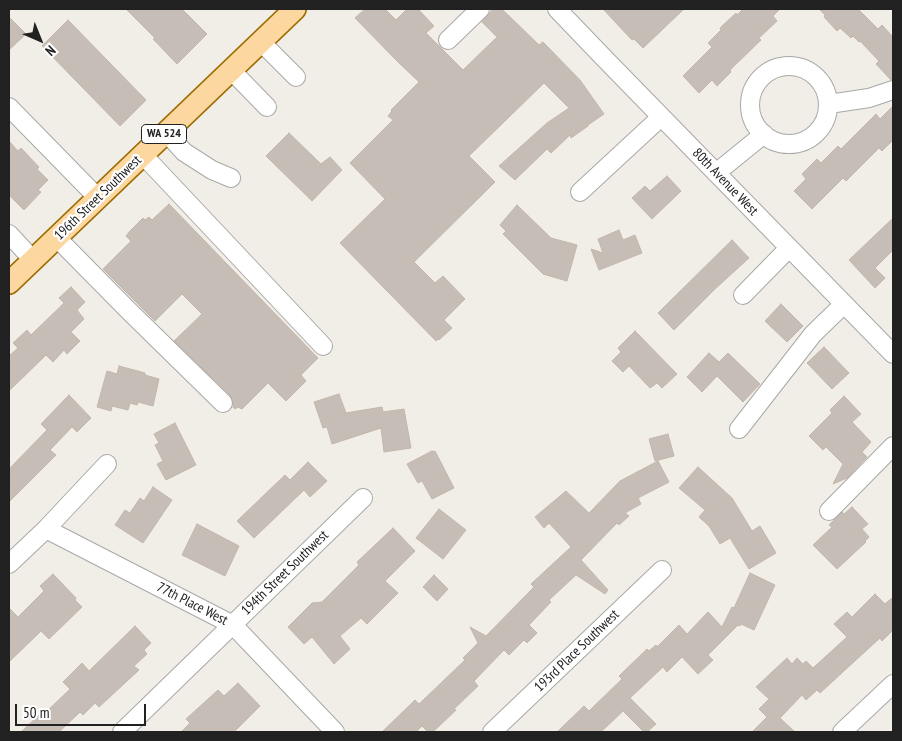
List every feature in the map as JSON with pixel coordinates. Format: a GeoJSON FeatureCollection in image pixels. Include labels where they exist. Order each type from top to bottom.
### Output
{"type":"FeatureCollection","features":[{"type":"Feature","properties":{"kind":"main road","name":"196th Street Southwest"},"geometry":{"type":"LineString","coordinates":[[9,283],[295,9]]}},
{"type":"Feature","properties":{"kind":"street"},"geometry":{"type":"LineString","coordinates":[[448,40],[480,9]]}},
{"type":"Feature","properties":{"kind":"street","name":"80th Avenue West"},"geometry":{"type":"LineString","coordinates":[[564,11],[661,117],[789,248],[844,304],[890,344]]}},
{"type":"Feature","properties":{"kind":"street"},"geometry":{"type":"LineString","coordinates":[[261,42],[296,77]]}},
{"type":"Feature","properties":{"kind":"street"},"geometry":{"type":"LineString","coordinates":[[785,66],[798,67],[810,72],[820,80],[826,91],[828,104],[827,117],[821,128],[812,137],[800,143],[787,144],[775,141],[764,134],[755,124],[751,112],[751,100],[755,88],[762,77],[773,70],[785,66]]}},
{"type":"Feature","properties":{"kind":"street"},"geometry":{"type":"LineString","coordinates":[[231,70],[267,107]]}},
{"type":"Feature","properties":{"kind":"street"},"geometry":{"type":"LineString","coordinates":[[828,104],[869,98],[893,90]]}},
{"type":"Feature","properties":{"kind":"street"},"geometry":{"type":"LineString","coordinates":[[9,107],[98,198]]}},
{"type":"Feature","properties":{"kind":"street"},"geometry":{"type":"LineString","coordinates":[[580,192],[661,117]]}},
{"type":"Feature","properties":{"kind":"street"},"geometry":{"type":"LineString","coordinates":[[166,132],[184,152],[212,170],[231,178]]}},
{"type":"Feature","properties":{"kind":"street"},"geometry":{"type":"LineString","coordinates":[[716,173],[764,134]]}},
{"type":"Feature","properties":{"kind":"street"},"geometry":{"type":"LineString","coordinates":[[143,155],[323,346]]}},
{"type":"Feature","properties":{"kind":"street"},"geometry":{"type":"LineString","coordinates":[[9,234],[33,260]]}},
{"type":"Feature","properties":{"kind":"street"},"geometry":{"type":"LineString","coordinates":[[56,237],[223,403]]}},
{"type":"Feature","properties":{"kind":"street"},"geometry":{"type":"LineString","coordinates":[[743,294],[789,248]]}},
{"type":"Feature","properties":{"kind":"street"},"geometry":{"type":"LineString","coordinates":[[739,429],[813,334],[844,304]]}},
{"type":"Feature","properties":{"kind":"street"},"geometry":{"type":"LineString","coordinates":[[829,511],[893,446]]}},
{"type":"Feature","properties":{"kind":"street"},"geometry":{"type":"LineString","coordinates":[[9,564],[46,529],[107,464]]}},
{"type":"Feature","properties":{"kind":"street","name":"194th Street Southwest"},"geometry":{"type":"LineString","coordinates":[[122,732],[363,498]]}},
{"type":"Feature","properties":{"kind":"street","name":"77th Place West"},"geometry":{"type":"LineString","coordinates":[[46,529],[233,624],[335,732]]}},
{"type":"Feature","properties":{"kind":"street","name":"193rd Place Southwest"},"geometry":{"type":"LineString","coordinates":[[492,732],[662,570]]}},
{"type":"Feature","properties":{"kind":"street"},"geometry":{"type":"LineString","coordinates":[[842,732],[893,684]]}},
{"type":"Feature","properties":{"kind":"building"},"geometry":{"type":"Polygon","coordinates":[[[126,9],[182,9],[207,34],[177,64],[153,39],[155,38],[126,9]]]}},
{"type":"Feature","properties":{"kind":"building"},"geometry":{"type":"Polygon","coordinates":[[[365,9],[385,9],[396,20],[407,9],[418,9],[434,26],[426,33],[463,70],[497,37],[482,22],[493,9],[502,9],[539,45],[543,42],[580,80],[604,114],[571,138],[570,135],[551,153],[547,149],[515,180],[499,166],[547,123],[569,108],[544,83],[469,156],[495,182],[414,262],[435,283],[443,276],[465,299],[444,320],[452,328],[436,341],[340,243],[385,199],[350,163],[393,120],[388,116],[391,110],[419,82],[355,18],[365,9]]]}},
{"type":"Feature","properties":{"kind":"building"},"geometry":{"type":"Polygon","coordinates":[[[603,9],[684,9],[643,48],[634,39],[631,39],[603,9]]]}},
{"type":"Feature","properties":{"kind":"building"},"geometry":{"type":"Polygon","coordinates":[[[743,9],[780,9],[773,16],[777,21],[759,38],[761,40],[730,70],[731,72],[717,86],[712,80],[699,93],[683,76],[712,47],[708,43],[721,30],[720,28],[743,9]]]}},
{"type":"Feature","properties":{"kind":"building"},"geometry":{"type":"Polygon","coordinates":[[[819,9],[858,9],[878,29],[882,25],[893,37],[893,80],[876,64],[879,61],[860,41],[853,36],[851,38],[840,28],[837,31],[819,9]]]}},
{"type":"Feature","properties":{"kind":"building"},"geometry":{"type":"Polygon","coordinates":[[[9,17],[26,34],[9,50],[9,17]]]}},
{"type":"Feature","properties":{"kind":"building"},"geometry":{"type":"Polygon","coordinates":[[[68,20],[146,100],[120,126],[42,46],[68,20]]]}},
{"type":"Feature","properties":{"kind":"building"},"geometry":{"type":"Polygon","coordinates":[[[893,106],[893,140],[882,151],[879,148],[846,181],[843,178],[812,209],[794,191],[806,179],[802,174],[817,159],[821,163],[838,146],[841,149],[876,114],[880,119],[893,106]]]}},
{"type":"Feature","properties":{"kind":"building"},"geometry":{"type":"Polygon","coordinates":[[[289,133],[321,164],[330,157],[342,170],[312,201],[266,156],[289,133]]]}},
{"type":"Feature","properties":{"kind":"building"},"geometry":{"type":"Polygon","coordinates":[[[9,141],[18,151],[21,148],[39,167],[37,169],[48,180],[38,190],[41,192],[24,210],[9,195],[9,141]]]}},
{"type":"Feature","properties":{"kind":"building"},"geometry":{"type":"Polygon","coordinates":[[[667,176],[681,191],[652,219],[632,198],[645,186],[650,191],[667,176]]]}},
{"type":"Feature","properties":{"kind":"building"},"geometry":{"type":"Polygon","coordinates":[[[169,204],[318,358],[301,375],[306,381],[286,401],[268,383],[242,409],[238,407],[235,409],[230,395],[174,341],[202,314],[182,294],[155,321],[103,269],[131,241],[126,236],[143,218],[145,220],[149,217],[152,220],[169,204]]]}},
{"type":"Feature","properties":{"kind":"building"},"geometry":{"type":"Polygon","coordinates":[[[517,205],[551,238],[577,245],[567,281],[543,274],[503,234],[506,231],[500,225],[517,205]]]}},
{"type":"Feature","properties":{"kind":"building"},"geometry":{"type":"Polygon","coordinates":[[[893,218],[893,250],[875,268],[885,278],[875,288],[849,260],[893,218]]]}},
{"type":"Feature","properties":{"kind":"building"},"geometry":{"type":"Polygon","coordinates":[[[619,230],[623,240],[635,235],[642,253],[599,270],[591,249],[603,253],[598,239],[619,230]]]}},
{"type":"Feature","properties":{"kind":"building"},"geometry":{"type":"Polygon","coordinates":[[[732,240],[749,258],[674,330],[658,313],[732,240]]]}},
{"type":"Feature","properties":{"kind":"building"},"geometry":{"type":"Polygon","coordinates":[[[71,287],[85,302],[77,310],[84,319],[71,332],[80,341],[67,354],[64,350],[53,362],[46,355],[9,391],[9,356],[18,348],[13,343],[27,330],[31,335],[64,303],[59,298],[71,287]]]}},
{"type":"Feature","properties":{"kind":"building"},"geometry":{"type":"Polygon","coordinates":[[[781,304],[803,326],[787,342],[765,321],[781,304]]]}},
{"type":"Feature","properties":{"kind":"building"},"geometry":{"type":"Polygon","coordinates":[[[635,331],[677,374],[662,388],[657,383],[650,388],[629,366],[623,372],[612,361],[621,352],[618,348],[635,331]]]}},
{"type":"Feature","properties":{"kind":"building"},"geometry":{"type":"Polygon","coordinates":[[[824,347],[849,373],[832,389],[807,363],[824,347]]]}},
{"type":"Feature","properties":{"kind":"building"},"geometry":{"type":"Polygon","coordinates":[[[709,353],[719,362],[728,353],[760,384],[743,402],[717,376],[702,392],[687,377],[709,353]]]}},
{"type":"Feature","properties":{"kind":"building"},"geometry":{"type":"Polygon","coordinates":[[[119,366],[159,379],[153,406],[138,402],[137,405],[130,403],[128,410],[112,406],[111,411],[97,407],[107,371],[117,374],[119,366]]]}},
{"type":"Feature","properties":{"kind":"building"},"geometry":{"type":"Polygon","coordinates":[[[339,394],[346,413],[382,407],[383,412],[404,409],[411,448],[384,452],[381,428],[332,444],[327,427],[323,428],[314,402],[339,394]]]}},
{"type":"Feature","properties":{"kind":"building"},"geometry":{"type":"Polygon","coordinates":[[[69,395],[91,418],[77,432],[72,427],[50,450],[56,455],[9,502],[9,469],[47,430],[41,424],[69,395]]]}},
{"type":"Feature","properties":{"kind":"building"},"geometry":{"type":"Polygon","coordinates":[[[844,396],[861,414],[852,422],[871,442],[862,452],[867,457],[847,478],[833,484],[843,464],[826,447],[823,450],[809,436],[832,413],[830,410],[844,396]]]}},
{"type":"Feature","properties":{"kind":"building"},"geometry":{"type":"Polygon","coordinates":[[[175,423],[196,465],[166,480],[157,464],[163,461],[155,445],[159,443],[154,434],[175,423]]]}},
{"type":"Feature","properties":{"kind":"building"},"geometry":{"type":"Polygon","coordinates":[[[668,434],[674,456],[655,461],[649,439],[668,434]]]}},
{"type":"Feature","properties":{"kind":"building"},"geometry":{"type":"Polygon","coordinates":[[[435,451],[454,488],[432,499],[422,481],[418,483],[407,464],[435,451]]]}},
{"type":"Feature","properties":{"kind":"building"},"geometry":{"type":"Polygon","coordinates":[[[658,461],[669,482],[638,498],[641,504],[625,513],[629,516],[619,525],[617,523],[581,560],[608,590],[605,594],[576,575],[549,600],[551,602],[529,625],[537,633],[527,643],[524,640],[509,655],[504,650],[474,681],[478,686],[433,732],[428,732],[422,726],[416,732],[382,732],[415,700],[419,704],[465,660],[463,658],[478,643],[470,627],[486,636],[534,587],[531,584],[571,547],[549,523],[544,528],[535,517],[566,491],[589,513],[620,481],[658,461]]]}},
{"type":"Feature","properties":{"kind":"building"},"geometry":{"type":"Polygon","coordinates":[[[308,462],[327,481],[310,497],[304,490],[254,538],[237,521],[285,475],[290,480],[308,462]]]}},
{"type":"Feature","properties":{"kind":"building"},"geometry":{"type":"Polygon","coordinates":[[[698,467],[732,498],[752,531],[760,526],[776,553],[749,569],[730,538],[720,544],[709,526],[699,517],[705,510],[679,488],[698,467]]]}},
{"type":"Feature","properties":{"kind":"building"},"geometry":{"type":"Polygon","coordinates":[[[153,487],[172,500],[143,543],[115,525],[125,510],[130,513],[140,498],[144,501],[153,487]]]}},
{"type":"Feature","properties":{"kind":"building"},"geometry":{"type":"Polygon","coordinates":[[[852,507],[868,524],[862,529],[869,537],[837,569],[813,545],[832,527],[829,525],[842,512],[844,514],[852,507]]]}},
{"type":"Feature","properties":{"kind":"building"},"geometry":{"type":"Polygon","coordinates":[[[439,509],[466,530],[443,559],[416,538],[439,509]]]}},
{"type":"Feature","properties":{"kind":"building"},"geometry":{"type":"Polygon","coordinates":[[[197,524],[239,546],[225,576],[182,555],[197,524]]]}},
{"type":"Feature","properties":{"kind":"building"},"geometry":{"type":"Polygon","coordinates":[[[393,528],[415,551],[385,581],[398,593],[367,624],[361,618],[340,636],[350,649],[334,664],[312,637],[304,644],[288,627],[312,603],[322,602],[359,565],[357,562],[393,528]]]}},
{"type":"Feature","properties":{"kind":"building"},"geometry":{"type":"Polygon","coordinates":[[[750,573],[775,585],[754,630],[741,624],[740,626],[738,625],[708,655],[713,660],[698,674],[682,657],[667,672],[663,667],[630,698],[656,724],[647,732],[644,732],[623,711],[601,732],[557,732],[584,706],[589,711],[622,679],[619,676],[647,649],[649,651],[656,645],[657,647],[679,625],[687,634],[708,612],[722,627],[732,607],[734,608],[750,573]]]}},
{"type":"Feature","properties":{"kind":"building"},"geometry":{"type":"Polygon","coordinates":[[[53,574],[82,607],[49,639],[41,631],[9,662],[9,608],[18,617],[44,591],[40,586],[53,574]]]}},
{"type":"Feature","properties":{"kind":"building"},"geometry":{"type":"Polygon","coordinates":[[[434,575],[448,589],[437,601],[423,587],[434,575]]]}},
{"type":"Feature","properties":{"kind":"building"},"geometry":{"type":"Polygon","coordinates":[[[875,594],[885,604],[893,597],[893,630],[882,641],[880,638],[820,693],[817,690],[806,700],[802,695],[780,718],[795,732],[752,732],[767,717],[759,709],[769,699],[756,687],[787,658],[792,664],[797,658],[803,664],[806,661],[813,668],[847,637],[834,624],[847,612],[852,617],[875,594]]]}},
{"type":"Feature","properties":{"kind":"building"},"geometry":{"type":"Polygon","coordinates":[[[135,626],[151,643],[144,650],[147,654],[134,666],[139,670],[99,707],[95,703],[83,715],[80,712],[59,732],[21,732],[41,713],[43,715],[70,689],[63,682],[82,663],[89,671],[135,626]]]}},
{"type":"Feature","properties":{"kind":"building"},"geometry":{"type":"Polygon","coordinates":[[[238,683],[260,706],[234,732],[181,732],[190,723],[186,719],[218,690],[224,696],[238,683]]]}}]}
